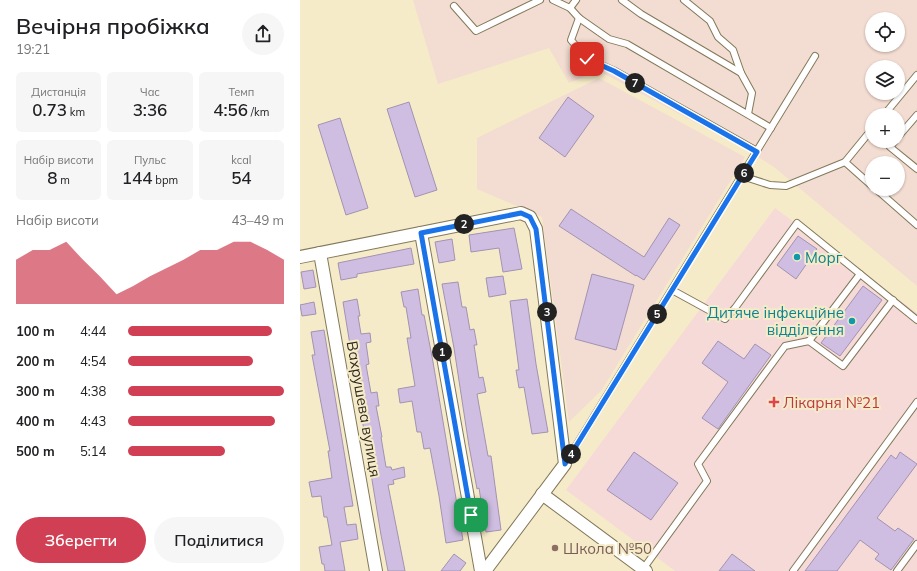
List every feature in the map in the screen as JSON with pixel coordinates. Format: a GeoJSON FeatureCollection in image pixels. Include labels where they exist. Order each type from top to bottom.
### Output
{"type":"FeatureCollection","features":[{"type":"Feature","properties":{"kind":"street"},"geometry":{"type":"LineString","coordinates":[[300,257],[521,213],[530,217],[536,229],[565,464],[485,571]]}},
{"type":"Feature","properties":{"kind":"street"},"geometry":{"type":"LineString","coordinates":[[421,233],[480,571]]}},
{"type":"Feature","properties":{"kind":"street","name":"Вахрушева вулиця"},"geometry":{"type":"LineString","coordinates":[[320,252],[376,571]]}},
{"type":"Feature","properties":{"kind":"street"},"geometry":{"type":"LineString","coordinates":[[542,494],[644,570]]}},
{"type":"Feature","properties":{"kind":"lane"},"geometry":{"type":"LineString","coordinates":[[454,6],[476,31],[540,0]]}},
{"type":"Feature","properties":{"kind":"lane"},"geometry":{"type":"LineString","coordinates":[[553,0],[570,8],[579,18],[609,39],[627,44],[771,128]]}},
{"type":"Feature","properties":{"kind":"lane"},"geometry":{"type":"LineString","coordinates":[[570,8],[576,0]]}},
{"type":"Feature","properties":{"kind":"lane"},"geometry":{"type":"LineString","coordinates":[[622,0],[641,14],[741,73]]}},
{"type":"Feature","properties":{"kind":"lane"},"geometry":{"type":"LineString","coordinates":[[684,0],[710,21],[718,37],[733,50],[741,73],[752,93],[748,114]]}},
{"type":"Feature","properties":{"kind":"lane"},"geometry":{"type":"LineString","coordinates":[[579,18],[571,40],[587,59],[614,71],[757,152]]}},
{"type":"Feature","properties":{"kind":"lane"},"geometry":{"type":"LineString","coordinates":[[565,464],[815,56]]}},
{"type":"Feature","properties":{"kind":"lane"},"geometry":{"type":"LineString","coordinates":[[890,108],[917,75]]}},
{"type":"Feature","properties":{"kind":"lane"},"geometry":{"type":"LineString","coordinates":[[905,129],[917,115]]}},
{"type":"Feature","properties":{"kind":"lane"},"geometry":{"type":"LineString","coordinates":[[742,176],[770,185],[786,186],[845,162],[865,138]]}},
{"type":"Feature","properties":{"kind":"lane"},"geometry":{"type":"LineString","coordinates":[[891,148],[916,167]]}},
{"type":"Feature","properties":{"kind":"lane"},"geometry":{"type":"LineString","coordinates":[[845,162],[865,180]]}},
{"type":"Feature","properties":{"kind":"lane"},"geometry":{"type":"LineString","coordinates":[[884,196],[917,225]]}},
{"type":"Feature","properties":{"kind":"lane"},"geometry":{"type":"LineString","coordinates":[[672,290],[725,319],[736,308],[797,223],[917,320]]}},
{"type":"Feature","properties":{"kind":"lane"},"geometry":{"type":"LineString","coordinates":[[644,570],[707,481],[698,464],[785,346],[809,341],[860,274]]}},
{"type":"Feature","properties":{"kind":"lane"},"geometry":{"type":"LineString","coordinates":[[809,341],[842,366],[893,300]]}},
{"type":"Feature","properties":{"kind":"lane"},"geometry":{"type":"LineString","coordinates":[[793,571],[917,402]]}},
{"type":"Feature","properties":{"kind":"lane"},"geometry":{"type":"LineString","coordinates":[[897,571],[917,544]]}},
{"type":"Feature","properties":{"kind":"shaded area"},"geometry":{"type":"Polygon","coordinates":[[[413,0],[917,0],[917,286],[774,167],[745,149],[599,71],[569,83],[549,48],[438,84],[413,0]]]}},
{"type":"Feature","properties":{"kind":"shaded area"},"geometry":{"type":"Polygon","coordinates":[[[599,78],[745,157],[601,391],[569,422],[542,217],[477,189],[477,138],[599,78]]]}},
{"type":"Feature","properties":{"kind":"shaded area","name":"Лікарня №21"},"geometry":{"type":"Polygon","coordinates":[[[775,208],[917,313],[917,571],[675,571],[566,490],[775,208]]]}},
{"type":"Feature","properties":{"kind":"building"},"geometry":{"type":"Polygon","coordinates":[[[568,97],[594,116],[565,157],[539,138],[568,97]]]}},
{"type":"Feature","properties":{"kind":"building"},"geometry":{"type":"Polygon","coordinates":[[[409,102],[437,190],[415,197],[387,109],[409,102]]]}},
{"type":"Feature","properties":{"kind":"building"},"geometry":{"type":"Polygon","coordinates":[[[340,118],[368,208],[346,215],[318,125],[340,118]]]}},
{"type":"Feature","properties":{"kind":"building"},"geometry":{"type":"Polygon","coordinates":[[[571,209],[644,257],[669,218],[680,225],[644,280],[559,226],[571,209]]]}},
{"type":"Feature","properties":{"kind":"building"},"geometry":{"type":"Polygon","coordinates":[[[514,228],[522,269],[503,272],[499,248],[471,252],[469,235],[514,228]]]}},
{"type":"Feature","properties":{"kind":"building","name":"Морг"},"geometry":{"type":"Polygon","coordinates":[[[798,236],[817,249],[796,279],[777,265],[798,236]]]}},
{"type":"Feature","properties":{"kind":"building"},"geometry":{"type":"Polygon","coordinates":[[[452,239],[455,260],[439,263],[435,242],[452,239]]]}},
{"type":"Feature","properties":{"kind":"building"},"geometry":{"type":"Polygon","coordinates":[[[411,248],[414,264],[357,274],[357,277],[341,280],[338,263],[411,248]]]}},
{"type":"Feature","properties":{"kind":"building"},"geometry":{"type":"Polygon","coordinates":[[[313,270],[316,287],[304,289],[301,272],[313,270]]]}},
{"type":"Feature","properties":{"kind":"building"},"geometry":{"type":"Polygon","coordinates":[[[592,274],[634,285],[616,350],[575,339],[592,274]]]}},
{"type":"Feature","properties":{"kind":"building"},"geometry":{"type":"Polygon","coordinates":[[[503,276],[506,294],[489,297],[486,278],[503,276]]]}},
{"type":"Feature","properties":{"kind":"building"},"geometry":{"type":"Polygon","coordinates":[[[458,282],[462,307],[466,307],[470,330],[474,329],[477,345],[474,345],[479,378],[483,377],[486,392],[477,394],[488,456],[491,456],[501,530],[486,532],[479,488],[477,489],[469,446],[454,348],[442,284],[458,282]]]}},
{"type":"Feature","properties":{"kind":"building","name":"Дитяче інфекційне відділення"},"geometry":{"type":"Polygon","coordinates":[[[863,286],[882,300],[840,356],[821,343],[863,286]]]}},
{"type":"Feature","properties":{"kind":"building"},"geometry":{"type":"Polygon","coordinates":[[[418,289],[422,315],[424,315],[433,362],[463,540],[446,543],[430,448],[424,449],[421,432],[417,432],[412,401],[400,403],[398,389],[415,386],[407,338],[411,338],[406,307],[404,307],[401,292],[418,289]]]}},
{"type":"Feature","properties":{"kind":"building"},"geometry":{"type":"Polygon","coordinates":[[[357,299],[361,334],[370,333],[371,342],[366,343],[369,364],[366,365],[371,393],[377,392],[379,406],[376,406],[386,467],[391,467],[392,470],[404,467],[405,477],[393,480],[394,484],[388,485],[405,571],[388,571],[381,535],[343,302],[357,299]]]}},
{"type":"Feature","properties":{"kind":"building"},"geometry":{"type":"Polygon","coordinates":[[[527,299],[536,364],[548,432],[532,434],[524,387],[519,388],[516,370],[519,370],[510,301],[527,299]]]}},
{"type":"Feature","properties":{"kind":"building"},"geometry":{"type":"Polygon","coordinates":[[[314,302],[316,314],[302,316],[300,305],[314,302]]]}},
{"type":"Feature","properties":{"kind":"building"},"geometry":{"type":"Polygon","coordinates":[[[324,330],[353,506],[344,507],[347,525],[356,524],[358,539],[340,542],[345,571],[325,571],[324,564],[322,564],[319,547],[332,545],[327,517],[324,517],[321,496],[312,497],[309,482],[332,478],[328,451],[330,451],[312,355],[315,355],[311,332],[324,330]]]}},
{"type":"Feature","properties":{"kind":"building"},"geometry":{"type":"Polygon","coordinates":[[[718,341],[744,359],[755,344],[771,355],[718,429],[702,418],[728,382],[702,363],[718,341]]]}},
{"type":"Feature","properties":{"kind":"building"},"geometry":{"type":"Polygon","coordinates":[[[634,452],[678,483],[651,520],[607,490],[634,452]]]}},
{"type":"Feature","properties":{"kind":"building"},"geometry":{"type":"Polygon","coordinates":[[[900,452],[917,464],[877,518],[895,531],[898,528],[914,539],[891,570],[875,559],[879,554],[860,540],[837,571],[805,571],[891,455],[896,459],[900,452]]]}},
{"type":"Feature","properties":{"kind":"building"},"geometry":{"type":"Polygon","coordinates":[[[454,554],[466,563],[460,571],[441,571],[454,554]]]}},
{"type":"Feature","properties":{"kind":"building"},"geometry":{"type":"Polygon","coordinates":[[[732,554],[755,571],[719,571],[732,554]]]}},
{"type":"Feature","properties":{"kind":"place","name":"Морг"},"geometry":{"type":"Point","coordinates":[797,257]}},
{"type":"Feature","properties":{"kind":"place","name":"Дитяче інфекційне відділення"},"geometry":{"type":"Point","coordinates":[852,321]}},
{"type":"Feature","properties":{"kind":"place","name":"Лікарня №21"},"geometry":{"type":"Point","coordinates":[774,402]}},
{"type":"Feature","properties":{"kind":"place","name":"Школа №50"},"geometry":{"type":"Point","coordinates":[555,548]}},
{"type":"Feature","properties":{"kind":"route"},"geometry":{"type":"LineString","coordinates":[[471,515],[421,233],[521,213],[530,217],[536,229],[542,270],[565,464],[757,152],[614,71],[587,59]]}}]}
